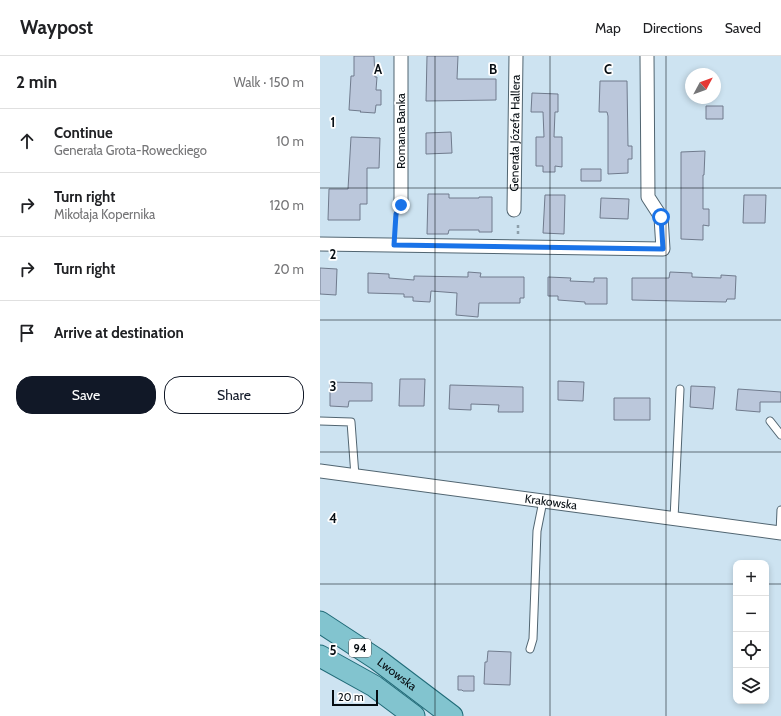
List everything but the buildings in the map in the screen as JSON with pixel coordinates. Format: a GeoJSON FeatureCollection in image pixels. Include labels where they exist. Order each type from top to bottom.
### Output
{"type":"FeatureCollection","features":[{"type":"Feature","properties":{"kind":"main road","name":"Lwowska"},"geometry":{"type":"LineString","coordinates":[[320,622],[378,660],[452,716]]}},
{"type":"Feature","properties":{"kind":"main road","name":"Lwowska"},"geometry":{"type":"LineString","coordinates":[[320,656],[374,686],[414,716]]}},
{"type":"Feature","properties":{"kind":"street","name":"Romana Banka"},"geometry":{"type":"LineString","coordinates":[[401,56],[401,205]]}},
{"type":"Feature","properties":{"kind":"street","name":"Generała Józefa Hallera"},"geometry":{"type":"LineString","coordinates":[[514,210],[516,56]]}},
{"type":"Feature","properties":{"kind":"street"},"geometry":{"type":"LineString","coordinates":[[320,244],[663,249],[661,217],[648,197],[647,56]]}},
{"type":"Feature","properties":{"kind":"street","name":"Krakowska"},"geometry":{"type":"LineString","coordinates":[[320,471],[781,533]]}},
{"type":"Feature","properties":{"kind":"lane"},"geometry":{"type":"LineString","coordinates":[[674,519],[680,389]]}},
{"type":"Feature","properties":{"kind":"lane"},"geometry":{"type":"LineString","coordinates":[[320,421],[351,422],[354,476]]}},
{"type":"Feature","properties":{"kind":"lane"},"geometry":{"type":"LineString","coordinates":[[770,421],[781,435]]}},
{"type":"Feature","properties":{"kind":"lane"},"geometry":{"type":"LineString","coordinates":[[530,649],[533,639],[537,531],[543,501]]}},
{"type":"Feature","properties":{"kind":"lane"},"geometry":{"type":"LineString","coordinates":[[781,510],[781,533]]}},
{"type":"Feature","properties":{"kind":"path"},"geometry":{"type":"LineString","coordinates":[[394,245],[396,214],[401,205]]}},
{"type":"Feature","properties":{"kind":"path"},"geometry":{"type":"LineString","coordinates":[[514,210],[518,216],[518,247]]}},
{"type":"Feature","properties":{"kind":"route"},"geometry":{"type":"LineString","coordinates":[[401,205],[396,214],[394,245],[663,249],[661,217]]}}]}
